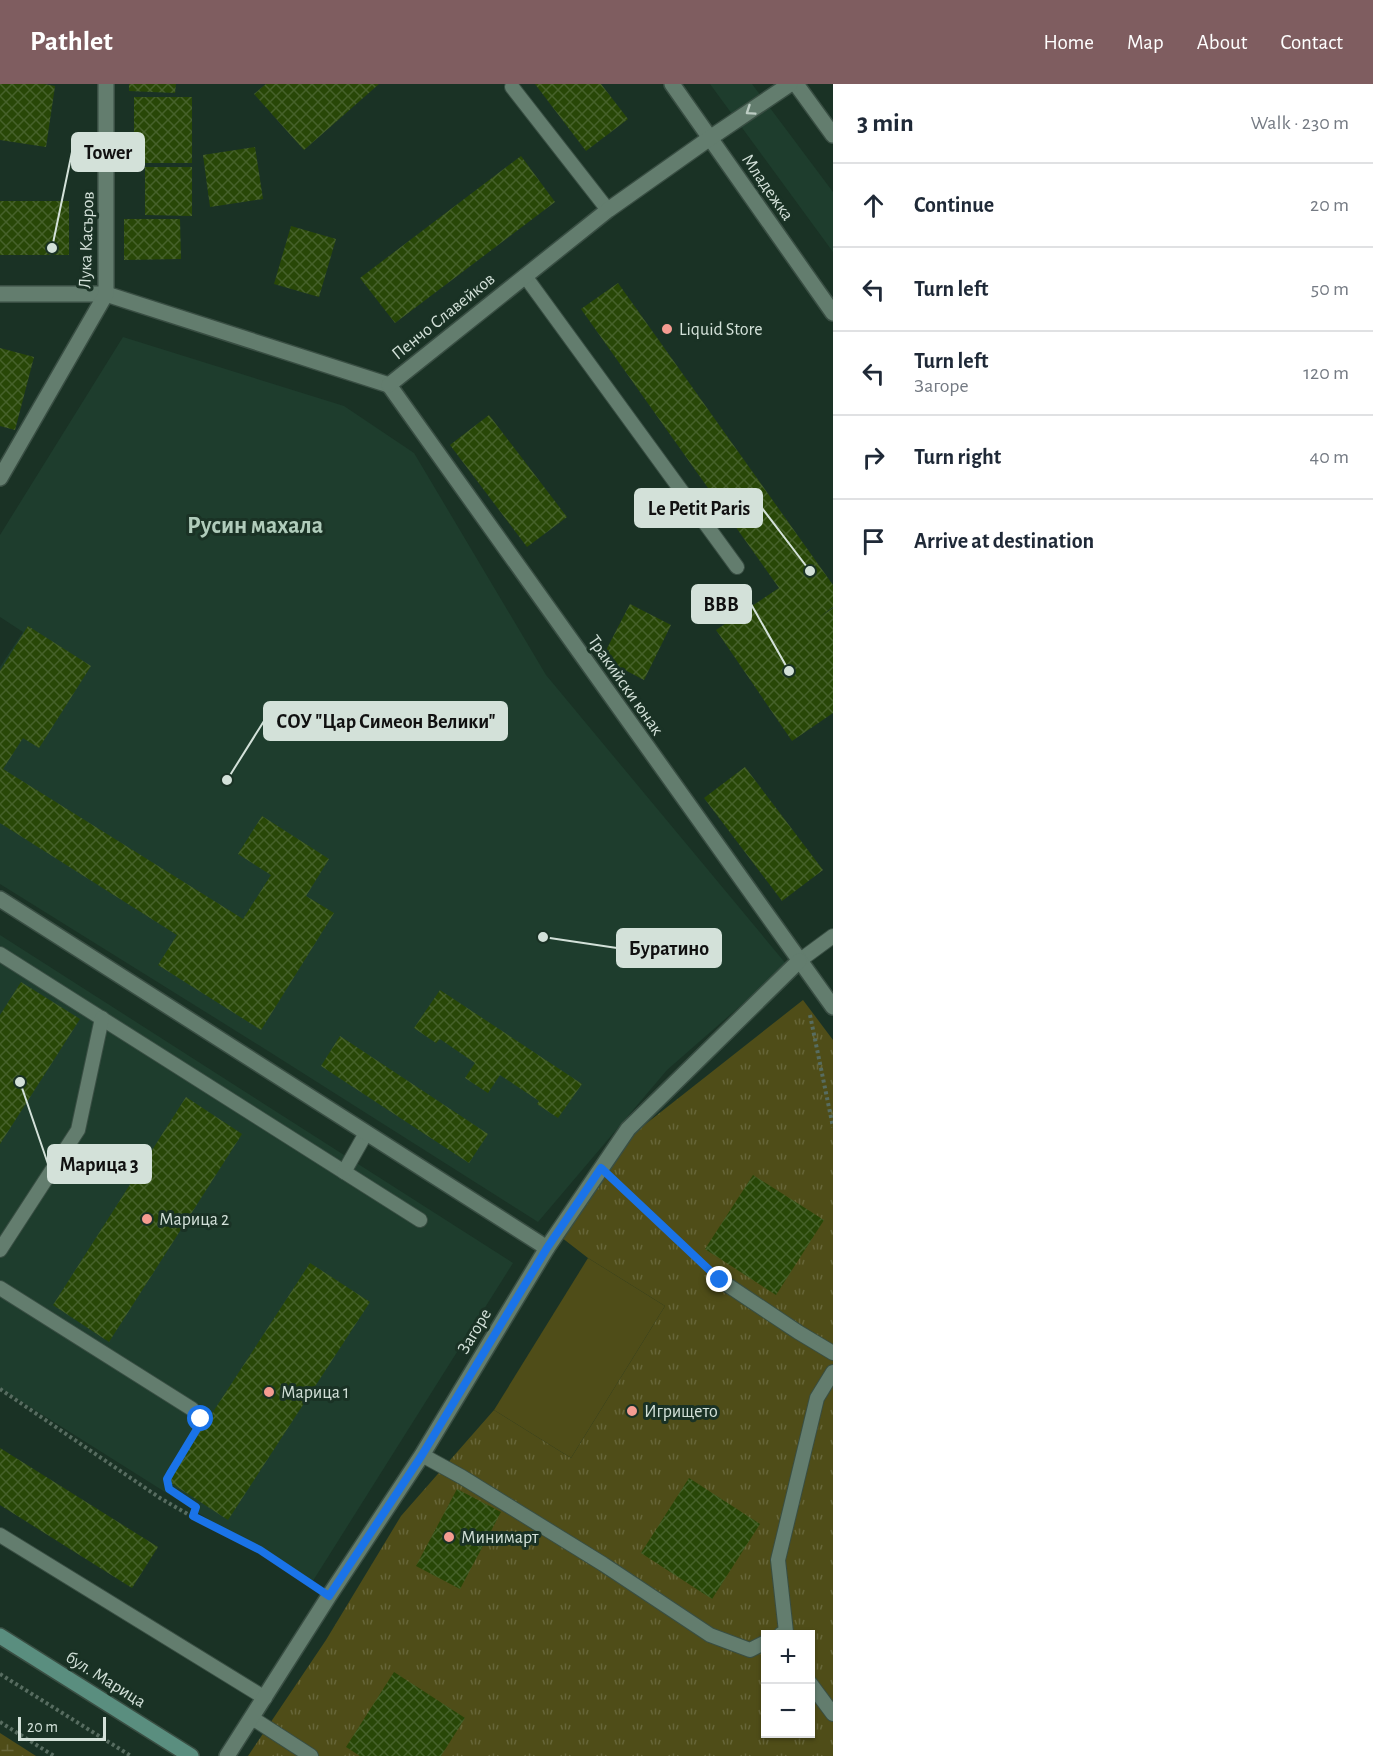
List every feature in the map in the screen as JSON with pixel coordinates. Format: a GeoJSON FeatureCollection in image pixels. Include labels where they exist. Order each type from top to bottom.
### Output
{"type":"FeatureCollection","features":[{"type":"Feature","properties":{"kind":"street","name":"Лука Касъров"},"geometry":{"type":"LineString","coordinates":[[0,478],[106,294],[106,84]]}},
{"type":"Feature","properties":{"kind":"street","name":"Младежка"},"geometry":{"type":"LineString","coordinates":[[672,84],[833,313]]}},
{"type":"Feature","properties":{"kind":"street","name":"Пенчо Славейков"},"geometry":{"type":"LineString","coordinates":[[0,294],[106,294],[388,385],[608,210],[790,84]]}},
{"type":"Feature","properties":{"kind":"street"},"geometry":{"type":"LineString","coordinates":[[796,84],[833,135]]}},
{"type":"Feature","properties":{"kind":"street","name":"Тракийски юнак"},"geometry":{"type":"LineString","coordinates":[[388,385],[833,1007]]}},
{"type":"Feature","properties":{"kind":"street"},"geometry":{"type":"LineString","coordinates":[[0,899],[547,1248]]}},
{"type":"Feature","properties":{"kind":"street","name":"Загоре"},"geometry":{"type":"LineString","coordinates":[[227,1756],[422,1455],[547,1248],[628,1129],[800,961]]}},
{"type":"Feature","properties":{"kind":"street","name":"бул. Марица"},"geometry":{"type":"LineString","coordinates":[[0,1636],[191,1756]]}},
{"type":"Feature","properties":{"kind":"lane"},"geometry":{"type":"LineString","coordinates":[[512,87],[608,210]]}},
{"type":"Feature","properties":{"kind":"lane"},"geometry":{"type":"LineString","coordinates":[[525,276],[737,567]]}},
{"type":"Feature","properties":{"kind":"lane"},"geometry":{"type":"LineString","coordinates":[[800,961],[833,936]]}},
{"type":"Feature","properties":{"kind":"lane"},"geometry":{"type":"LineString","coordinates":[[0,954],[420,1220]]}},
{"type":"Feature","properties":{"kind":"lane"},"geometry":{"type":"LineString","coordinates":[[0,1250],[78,1130],[102,1018]]}},
{"type":"Feature","properties":{"kind":"lane"},"geometry":{"type":"LineString","coordinates":[[344,1172],[366,1133]]}},
{"type":"Feature","properties":{"kind":"lane"},"geometry":{"type":"LineString","coordinates":[[720,1280],[833,1353]]}},
{"type":"Feature","properties":{"kind":"lane"},"geometry":{"type":"LineString","coordinates":[[0,1288],[192,1409]]}},
{"type":"Feature","properties":{"kind":"lane"},"geometry":{"type":"LineString","coordinates":[[785,1630],[778,1560],[817,1398],[833,1372]]}},
{"type":"Feature","properties":{"kind":"lane"},"geometry":{"type":"LineString","coordinates":[[422,1455],[603,1564],[710,1635],[750,1650],[761,1644]]}},
{"type":"Feature","properties":{"kind":"lane"},"geometry":{"type":"LineString","coordinates":[[0,1535],[265,1698]]}},
{"type":"Feature","properties":{"kind":"lane"},"geometry":{"type":"LineString","coordinates":[[811,1684],[833,1714]]}},
{"type":"Feature","properties":{"kind":"lane"},"geometry":{"type":"LineString","coordinates":[[252,1718],[311,1756]]}},
{"type":"Feature","properties":{"kind":"path"},"geometry":{"type":"LineString","coordinates":[[809,1008],[833,1127]]}},
{"type":"Feature","properties":{"kind":"path"},"geometry":{"type":"LineString","coordinates":[[601,1168],[720,1280]]}},
{"type":"Feature","properties":{"kind":"path"},"geometry":{"type":"LineString","coordinates":[[0,1389],[160,1498],[260,1550],[329,1596]]}},
{"type":"Feature","properties":{"kind":"path"},"geometry":{"type":"LineString","coordinates":[[192,1409],[201,1415],[200,1424],[171,1472],[167,1484],[175,1494],[196,1507],[193,1516]]}},
{"type":"Feature","properties":{"kind":"path"},"geometry":{"type":"LineString","coordinates":[[0,1674],[131,1756]]}},
{"type":"Feature","properties":{"kind":"path"},"geometry":{"type":"LineString","coordinates":[[0,1722],[54,1756]]}},
{"type":"Feature","properties":{"kind":"shaded area"},"geometry":{"type":"Polygon","coordinates":[[[710,84],[752,84],[833,192],[833,252],[710,84]]]}},
{"type":"Feature","properties":{"kind":"shaded area"},"geometry":{"type":"Polygon","coordinates":[[[123,337],[344,406],[414,453],[546,675],[787,965],[667,1070],[538,1222],[0,884],[0,667],[23,632],[0,617],[0,535],[123,337]]]}},
{"type":"Feature","properties":{"kind":"shaded area"},"geometry":{"type":"Polygon","coordinates":[[[0,935],[513,1263],[311,1584],[0,1388],[0,935]]]}},
{"type":"Feature","properties":{"kind":"green space"},"geometry":{"type":"Polygon","coordinates":[[[803,1000],[833,1040],[833,1756],[248,1756],[326,1640],[401,1516],[494,1410],[571,1458],[665,1306],[588,1258],[557,1234],[638,1130],[803,1000]]]}},
{"type":"Feature","properties":{"kind":"green space"},"geometry":{"type":"Polygon","coordinates":[[[588,1258],[665,1306],[571,1458],[494,1410],[588,1258]]]}},
{"type":"Feature","properties":{"kind":"green space"},"geometry":{"type":"Polygon","coordinates":[[[0,1733],[36,1756],[0,1756],[0,1733]]]}},
{"type":"Feature","properties":{"kind":"building"},"geometry":{"type":"Polygon","coordinates":[[[0,84],[55,86],[46,147],[0,140],[0,84]]]}},
{"type":"Feature","properties":{"kind":"building"},"geometry":{"type":"Polygon","coordinates":[[[129,84],[176,84],[175,93],[129,91],[129,84]]]}},
{"type":"Feature","properties":{"kind":"building"},"geometry":{"type":"Polygon","coordinates":[[[266,84],[379,84],[304,150],[254,94],[266,84]]]}},
{"type":"Feature","properties":{"kind":"building"},"geometry":{"type":"Polygon","coordinates":[[[535,84],[601,84],[628,119],[586,151],[535,84]]]}},
{"type":"Feature","properties":{"kind":"building"},"geometry":{"type":"Polygon","coordinates":[[[134,97],[192,97],[192,163],[134,163],[134,97]]]}},
{"type":"Feature","properties":{"kind":"building"},"geometry":{"type":"Polygon","coordinates":[[[255,147],[263,199],[210,207],[203,155],[255,147]]]}},
{"type":"Feature","properties":{"kind":"building"},"geometry":{"type":"Polygon","coordinates":[[[521,156],[555,202],[395,323],[360,278],[521,156]]]}},
{"type":"Feature","properties":{"kind":"building"},"geometry":{"type":"Polygon","coordinates":[[[145,167],[192,167],[192,216],[145,215],[145,167]]]}},
{"type":"Feature","properties":{"kind":"building"},"geometry":{"type":"Polygon","coordinates":[[[0,201],[69,201],[69,255],[0,255],[0,201]]]}},
{"type":"Feature","properties":{"kind":"building"},"geometry":{"type":"Polygon","coordinates":[[[124,219],[180,219],[181,259],[124,260],[124,219]]]}},
{"type":"Feature","properties":{"kind":"building"},"geometry":{"type":"Polygon","coordinates":[[[291,226],[336,239],[319,297],[274,284],[291,226]]]}},
{"type":"Feature","properties":{"kind":"building"},"geometry":{"type":"Polygon","coordinates":[[[618,283],[833,585],[833,607],[818,618],[833,608],[833,713],[792,741],[716,630],[779,588],[581,309],[618,283]]]}},
{"type":"Feature","properties":{"kind":"building"},"geometry":{"type":"Polygon","coordinates":[[[0,348],[34,357],[15,430],[0,426],[0,348]]]}},
{"type":"Feature","properties":{"kind":"building"},"geometry":{"type":"Polygon","coordinates":[[[489,415],[567,517],[527,547],[450,445],[489,415]]]}},
{"type":"Feature","properties":{"kind":"building"},"geometry":{"type":"Polygon","coordinates":[[[630,604],[671,625],[644,680],[602,658],[630,604]]]}},
{"type":"Feature","properties":{"kind":"building"},"geometry":{"type":"Polygon","coordinates":[[[28,626],[91,666],[39,748],[23,738],[3,769],[243,919],[271,875],[238,854],[262,816],[329,859],[306,896],[334,913],[261,1030],[158,965],[177,935],[0,823],[0,671],[28,626]]]}},
{"type":"Feature","properties":{"kind":"building"},"geometry":{"type":"Polygon","coordinates":[[[745,767],[823,870],[782,901],[704,798],[745,767]]]}},
{"type":"Feature","properties":{"kind":"building"},"geometry":{"type":"Polygon","coordinates":[[[21,982],[80,1019],[0,1144],[0,1015],[21,982]]]}},
{"type":"Feature","properties":{"kind":"building"},"geometry":{"type":"Polygon","coordinates":[[[440,990],[582,1084],[558,1118],[537,1104],[539,1101],[500,1075],[488,1093],[465,1078],[475,1063],[440,1039],[436,1043],[414,1028],[440,990]]]}},
{"type":"Feature","properties":{"kind":"building"},"geometry":{"type":"Polygon","coordinates":[[[340,1036],[488,1134],[469,1163],[321,1066],[340,1036]]]}},
{"type":"Feature","properties":{"kind":"building","name":"Марица 2"},"geometry":{"type":"Polygon","coordinates":[[[186,1097],[242,1134],[109,1342],[53,1305],[186,1097]]]}},
{"type":"Feature","properties":{"kind":"building"},"geometry":{"type":"Polygon","coordinates":[[[753,1175],[824,1220],[776,1295],[705,1249],[753,1175]]]}},
{"type":"Feature","properties":{"kind":"building","name":"Марица 1"},"geometry":{"type":"Polygon","coordinates":[[[310,1263],[370,1302],[228,1520],[168,1481],[310,1263]]]}},
{"type":"Feature","properties":{"kind":"building"},"geometry":{"type":"Polygon","coordinates":[[[0,1448],[158,1547],[132,1588],[0,1505],[0,1448]]]}},
{"type":"Feature","properties":{"kind":"building"},"geometry":{"type":"Polygon","coordinates":[[[689,1478],[760,1524],[712,1599],[641,1553],[689,1478]]]}},
{"type":"Feature","properties":{"kind":"building"},"geometry":{"type":"Polygon","coordinates":[[[457,1489],[501,1512],[460,1589],[416,1566],[457,1489]]]}},
{"type":"Feature","properties":{"kind":"building"},"geometry":{"type":"Polygon","coordinates":[[[394,1672],[465,1718],[441,1756],[360,1756],[346,1747],[394,1672]]]}},
{"type":"Feature","properties":{"kind":"place","name":"Tower"},"geometry":{"type":"Point","coordinates":[52,248]}},
{"type":"Feature","properties":{"kind":"place","name":"Liquid Store"},"geometry":{"type":"Point","coordinates":[667,329]}},
{"type":"Feature","properties":{"kind":"place","name":"Le Petit Paris"},"geometry":{"type":"Point","coordinates":[810,571]}},
{"type":"Feature","properties":{"kind":"place","name":"ВВВ"},"geometry":{"type":"Point","coordinates":[789,671]}},
{"type":"Feature","properties":{"kind":"place","name":"СОУ \"Цар Симеон Велики\""},"geometry":{"type":"Point","coordinates":[227,780]}},
{"type":"Feature","properties":{"kind":"place","name":"Буратино"},"geometry":{"type":"Point","coordinates":[543,937]}},
{"type":"Feature","properties":{"kind":"place","name":"Марица 3"},"geometry":{"type":"Point","coordinates":[20,1082]}},
{"type":"Feature","properties":{"kind":"place","name":"Марица 2"},"geometry":{"type":"Point","coordinates":[147,1219]}},
{"type":"Feature","properties":{"kind":"place","name":"Марица 1"},"geometry":{"type":"Point","coordinates":[269,1392]}},
{"type":"Feature","properties":{"kind":"place","name":"Игрището"},"geometry":{"type":"Point","coordinates":[632,1411]}},
{"type":"Feature","properties":{"kind":"place","name":"Минимарт"},"geometry":{"type":"Point","coordinates":[449,1537]}},
{"type":"Feature","properties":{"kind":"district","name":"Русин махала"},"geometry":{"type":"Point","coordinates":[255,525]}},
{"type":"Feature","properties":{"kind":"route"},"geometry":{"type":"LineString","coordinates":[[201,1419],[167,1479],[169,1489],[196,1507],[193,1516],[196,1519],[260,1550],[329,1596],[422,1455],[547,1248],[601,1168],[720,1280]]}}]}
